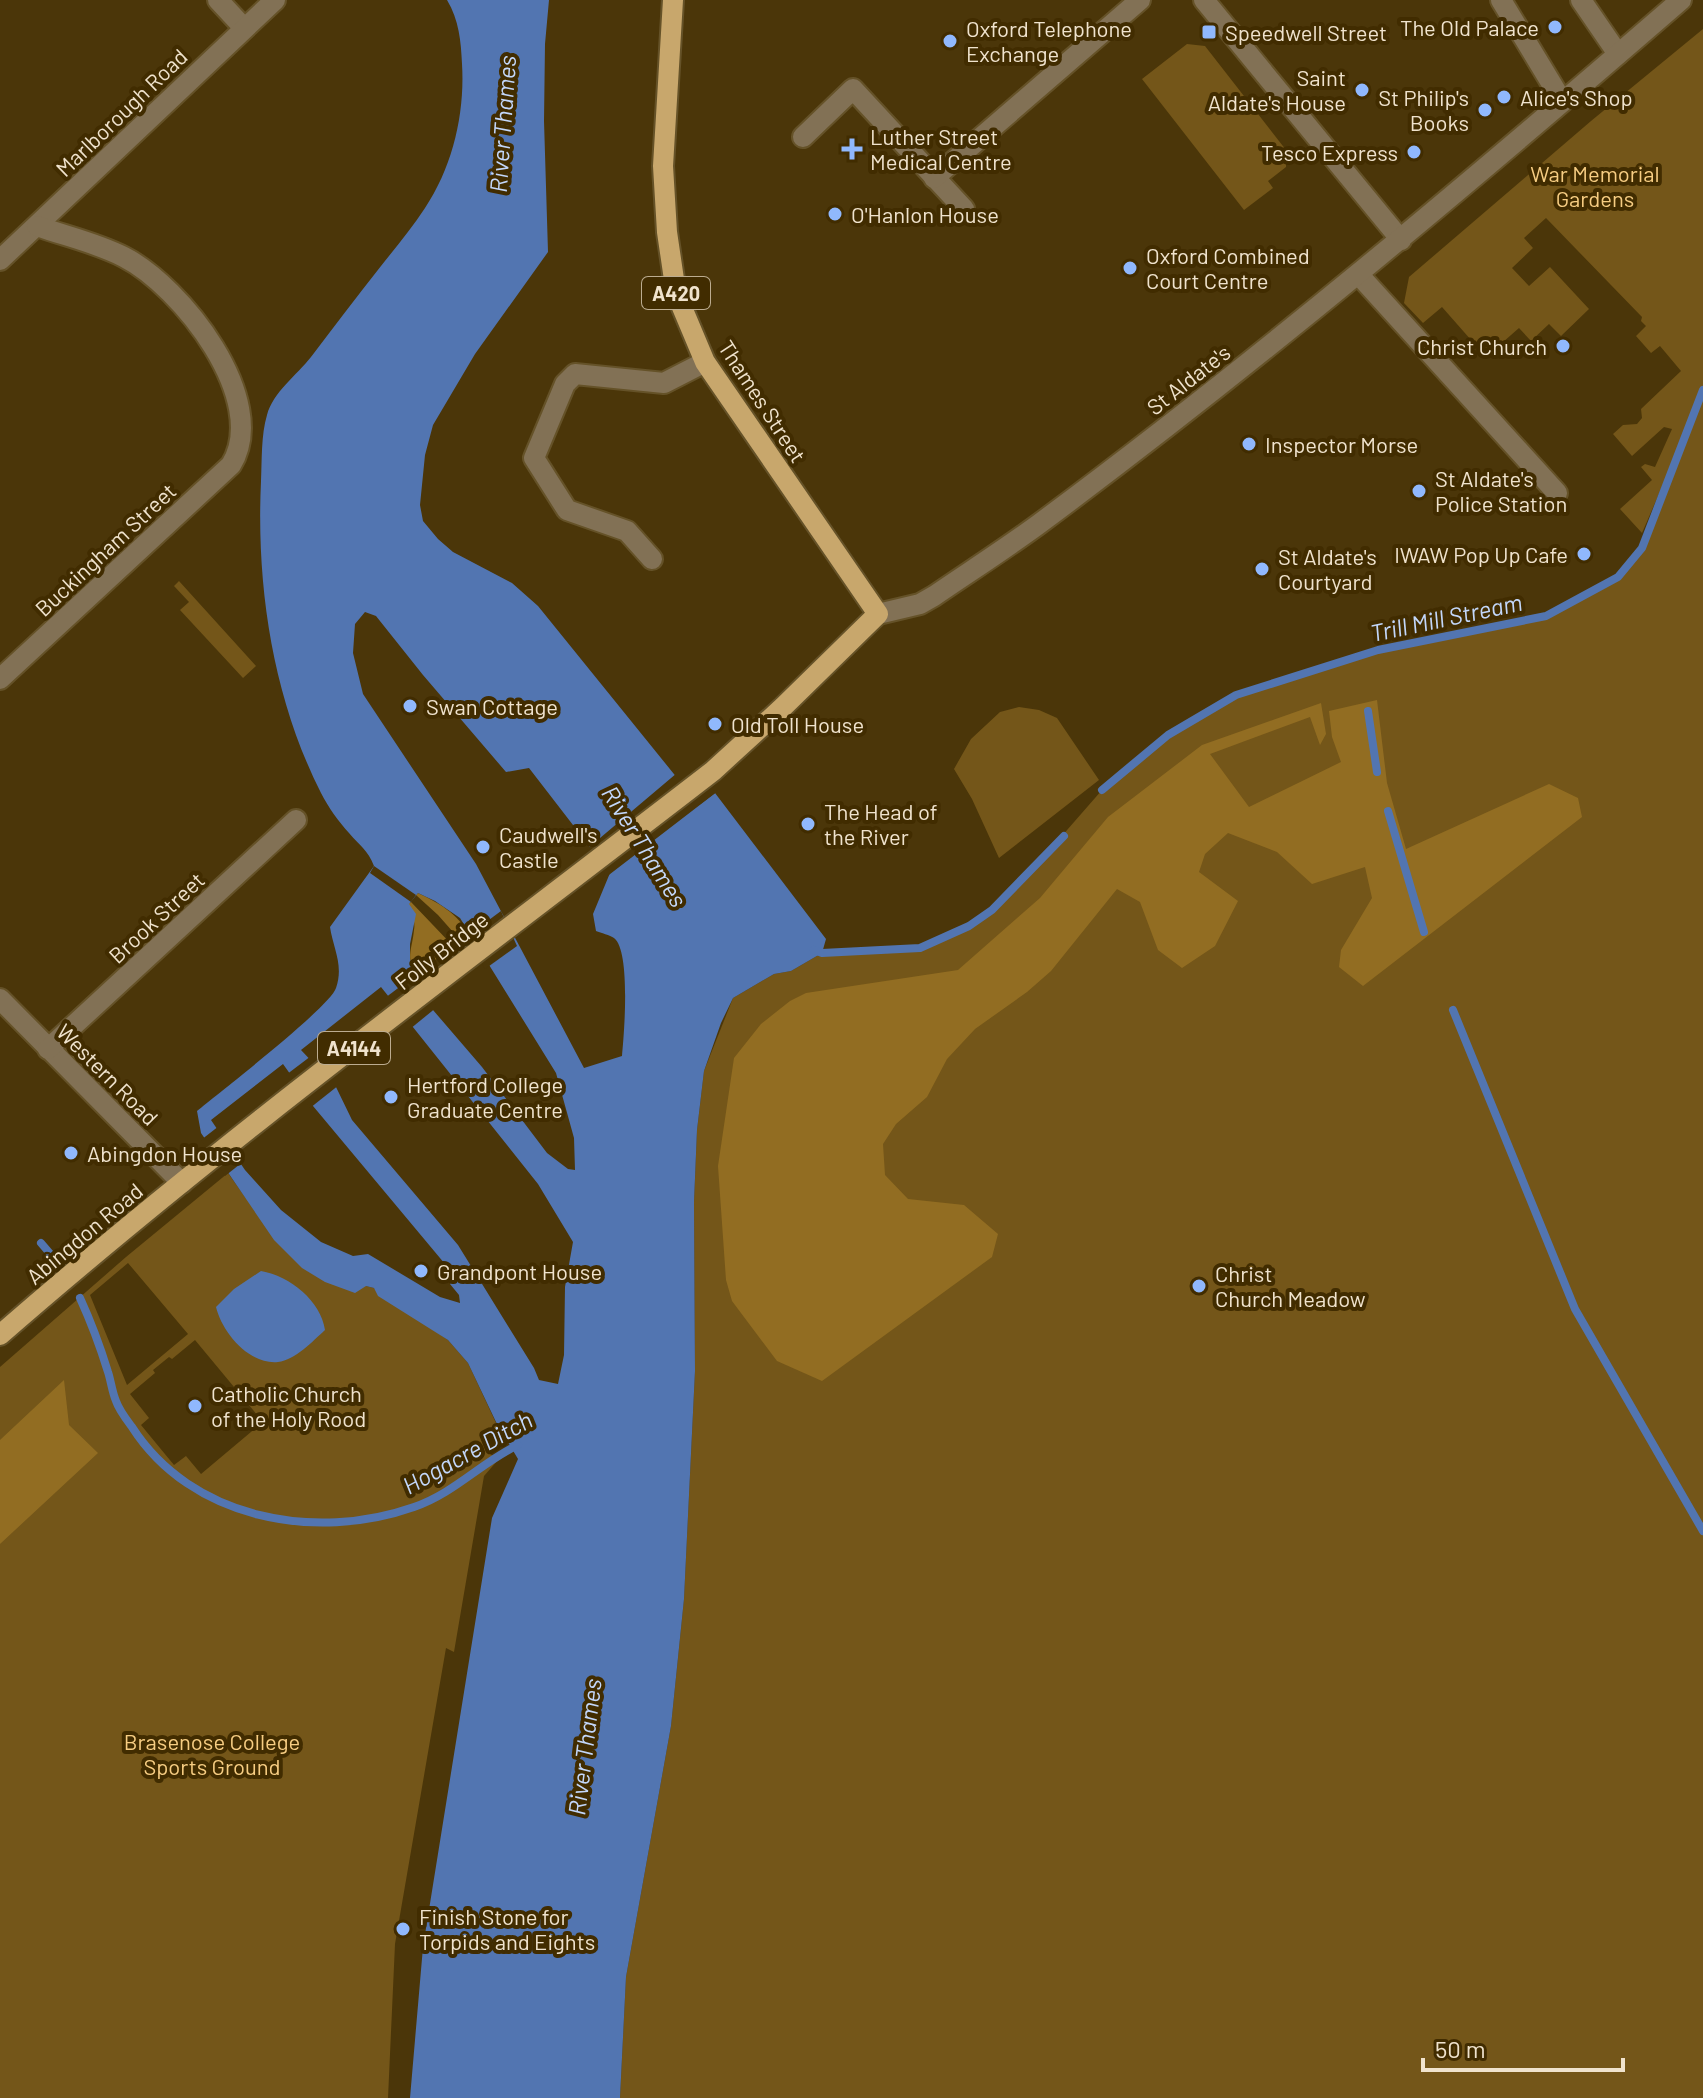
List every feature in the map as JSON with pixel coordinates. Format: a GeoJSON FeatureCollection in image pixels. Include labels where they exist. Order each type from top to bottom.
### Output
{"type":"FeatureCollection","features":[{"type":"Feature","properties":{"kind":"main road","name":"Thames Street"},"geometry":{"type":"LineString","coordinates":[[673,0],[663,166],[667,232],[676,293],[705,362],[878,614]]}},
{"type":"Feature","properties":{"kind":"main road","name":"Folly Bridge"},"geometry":{"type":"LineString","coordinates":[[200,1169],[713,771],[878,614]]}},
{"type":"Feature","properties":{"kind":"main road","name":"Abingdon Road"},"geometry":{"type":"LineString","coordinates":[[0,1335],[200,1169]]}},
{"type":"Feature","properties":{"kind":"street"},"geometry":{"type":"LineString","coordinates":[[218,0],[244,28]]}},
{"type":"Feature","properties":{"kind":"street","name":"Marlborough Road"},"geometry":{"type":"LineString","coordinates":[[0,260],[275,0]]}},
{"type":"Feature","properties":{"kind":"street"},"geometry":{"type":"LineString","coordinates":[[934,178],[1140,0]]}},
{"type":"Feature","properties":{"kind":"street"},"geometry":{"type":"LineString","coordinates":[[1204,0],[1401,240]]}},
{"type":"Feature","properties":{"kind":"street"},"geometry":{"type":"LineString","coordinates":[[1501,0],[1562,101]]}},
{"type":"Feature","properties":{"kind":"street"},"geometry":{"type":"LineString","coordinates":[[1581,0],[1618,54]]}},
{"type":"Feature","properties":{"kind":"street","name":"St Aldate's"},"geometry":{"type":"LineString","coordinates":[[878,614],[920,604],[1037,525],[1359,275],[1681,0]]}},
{"type":"Feature","properties":{"kind":"street"},"geometry":{"type":"LineString","coordinates":[[803,137],[853,89],[964,209]]}},
{"type":"Feature","properties":{"kind":"street","name":"Buckingham Street"},"geometry":{"type":"LineString","coordinates":[[0,679],[231,465],[239,452],[241,423],[233,391],[219,354],[198,322],[159,280],[124,257],[37,226]]}},
{"type":"Feature","properties":{"kind":"street"},"geometry":{"type":"LineString","coordinates":[[1359,275],[1557,493]]}},
{"type":"Feature","properties":{"kind":"street"},"geometry":{"type":"LineString","coordinates":[[652,559],[627,531],[567,510],[534,458],[565,384],[575,374],[664,383],[705,362]]}},
{"type":"Feature","properties":{"kind":"street","name":"Brook Street"},"geometry":{"type":"LineString","coordinates":[[48,1049],[296,820]]}},
{"type":"Feature","properties":{"kind":"street","name":"Western Road"},"geometry":{"type":"LineString","coordinates":[[0,999],[182,1183]]}},
{"type":"Feature","properties":{"kind":"green space","name":"Christ Church Meadow"},"geometry":{"type":"Polygon","coordinates":[[[1703,29],[1703,2098],[620,2098],[626,1977],[671,1726],[684,1599],[695,1371],[694,1202],[697,1130],[704,1071],[733,998],[774,974],[791,971],[822,953],[920,948],[969,926],[992,910],[1040,861],[1102,790],[1168,735],[1236,695],[1378,650],[1546,616],[1618,577],[1642,548],[1696,408],[1642,533],[1620,509],[1652,480],[1641,467],[1645,464],[1655,467],[1672,429],[1664,427],[1632,456],[1613,434],[1623,425],[1637,424],[1642,418],[1641,409],[1681,371],[1660,346],[1651,353],[1636,336],[1646,326],[1641,321],[1642,317],[1546,218],[1524,238],[1533,248],[1512,268],[1529,286],[1550,267],[1589,309],[1561,336],[1549,324],[1531,341],[1519,328],[1486,357],[1442,307],[1423,323],[1404,303],[1409,277],[1703,29]]]}},
{"type":"Feature","properties":{"kind":"green space"},"geometry":{"type":"Polygon","coordinates":[[[1187,44],[1205,46],[1286,150],[1286,167],[1268,181],[1273,188],[1244,210],[1142,79],[1187,44]]]}},
{"type":"Feature","properties":{"kind":"green space"},"geometry":{"type":"Polygon","coordinates":[[[179,581],[256,666],[243,678],[180,610],[189,602],[174,586],[179,581]]]}},
{"type":"Feature","properties":{"kind":"green space"},"geometry":{"type":"Polygon","coordinates":[[[1019,707],[1039,710],[1057,718],[1099,780],[999,858],[972,799],[954,769],[971,739],[1000,712],[1019,707]]]}},
{"type":"Feature","properties":{"kind":"green space","name":"Brasenose College Sports Ground"},"geometry":{"type":"Polygon","coordinates":[[[228,1173],[245,1197],[366,1286],[374,1288],[448,1340],[468,1363],[496,1423],[499,1437],[489,1453],[498,1460],[484,1476],[454,1652],[446,1648],[395,1944],[388,2098],[0,2098],[0,1367],[228,1173]],[[128,1263],[90,1295],[127,1385],[188,1334],[128,1263]],[[195,1340],[153,1370],[155,1373],[130,1394],[149,1418],[141,1425],[174,1465],[186,1456],[201,1474],[263,1422],[195,1340]]]}},
{"type":"Feature","properties":{"kind":"shaded area"},"geometry":{"type":"Polygon","coordinates":[[[1377,700],[1387,783],[1406,849],[1549,784],[1578,798],[1582,817],[1363,986],[1339,967],[1341,950],[1372,898],[1365,867],[1312,884],[1277,852],[1228,833],[1205,854],[1199,872],[1238,901],[1215,946],[1182,968],[1158,950],[1140,902],[1117,889],[1051,971],[975,1029],[947,1059],[927,1097],[896,1124],[883,1144],[885,1175],[908,1199],[964,1205],[998,1234],[992,1257],[822,1381],[777,1361],[732,1301],[726,1280],[718,1166],[734,1058],[761,1024],[790,1001],[806,993],[958,970],[1040,898],[1108,817],[1202,745],[1321,703],[1326,734],[1320,745],[1310,717],[1210,754],[1249,807],[1341,762],[1332,737],[1329,711],[1377,700]]]}},
{"type":"Feature","properties":{"kind":"shaded area"},"geometry":{"type":"Polygon","coordinates":[[[418,893],[447,909],[469,934],[461,941],[416,895],[418,893]]]}},
{"type":"Feature","properties":{"kind":"shaded area"},"geometry":{"type":"Polygon","coordinates":[[[411,902],[453,946],[415,976],[410,957],[414,927],[408,904],[411,902]]]}},
{"type":"Feature","properties":{"kind":"shaded area"},"geometry":{"type":"Polygon","coordinates":[[[64,1380],[69,1425],[98,1453],[0,1544],[0,1440],[64,1380]]]}},
{"type":"Feature","properties":{"kind":"water","name":"River Thames"},"geometry":{"type":"Polygon","coordinates":[[[447,0],[549,0],[544,121],[548,252],[475,354],[433,425],[425,455],[420,505],[423,521],[453,552],[512,583],[538,606],[699,805],[715,793],[826,939],[822,953],[791,971],[774,974],[733,998],[704,1071],[697,1130],[694,1202],[695,1371],[684,1599],[671,1726],[626,1977],[620,2098],[410,2098],[423,1947],[492,1518],[518,1459],[496,1422],[468,1363],[448,1340],[378,1296],[374,1288],[366,1286],[355,1293],[325,1282],[302,1268],[274,1240],[201,1133],[197,1111],[250,1069],[329,998],[336,988],[339,972],[330,927],[374,866],[321,793],[304,757],[280,680],[271,641],[262,561],[263,439],[267,415],[274,399],[311,357],[409,230],[443,175],[459,120],[462,83],[460,39],[447,0]],[[365,612],[355,624],[353,653],[363,694],[476,864],[584,1068],[622,1056],[623,959],[614,938],[596,931],[593,914],[610,873],[529,768],[506,772],[376,616],[365,612]],[[418,893],[409,904],[416,914],[410,959],[413,972],[433,1010],[482,1067],[547,1153],[568,1169],[575,1170],[574,1138],[556,1073],[460,918],[418,893]],[[381,987],[301,1050],[336,1087],[352,1120],[458,1245],[539,1380],[558,1384],[564,1355],[565,1287],[573,1242],[538,1184],[381,987]],[[283,1064],[211,1120],[245,1170],[281,1210],[321,1242],[353,1256],[368,1254],[440,1297],[460,1303],[459,1295],[450,1284],[455,1276],[313,1106],[283,1064]]]}},
{"type":"Feature","properties":{"kind":"water"},"geometry":{"type":"Polygon","coordinates":[[[261,1271],[283,1278],[311,1300],[325,1330],[284,1361],[267,1362],[247,1353],[224,1327],[216,1307],[234,1289],[261,1271]]]}},
{"type":"Feature","properties":{"kind":"pier"},"geometry":{"type":"Polygon","coordinates":[[[677,773],[700,800],[713,790],[718,791],[601,881],[605,873],[587,849],[677,773]]]}},
{"type":"Feature","properties":{"kind":"pier"},"geometry":{"type":"Polygon","coordinates":[[[374,866],[416,895],[411,902],[370,873],[374,866]]]}},
{"type":"Feature","properties":{"kind":"pier"},"geometry":{"type":"Polygon","coordinates":[[[501,911],[517,946],[485,969],[466,937],[501,911]]]}},
{"type":"Feature","properties":{"kind":"pier"},"geometry":{"type":"Polygon","coordinates":[[[418,973],[437,1007],[410,1029],[385,998],[418,973]]]}},
{"type":"Feature","properties":{"kind":"pier"},"geometry":{"type":"Polygon","coordinates":[[[311,1056],[339,1085],[310,1108],[286,1075],[311,1056]]]}},
{"type":"Feature","properties":{"kind":"pier"},"geometry":{"type":"Polygon","coordinates":[[[219,1126],[244,1161],[225,1176],[201,1140],[219,1126]]]}},
{"type":"Feature","properties":{"kind":"waterway","name":"Trill Mill Stream"},"geometry":{"type":"LineString","coordinates":[[1102,790],[1168,735],[1236,695],[1378,650],[1546,616],[1618,577],[1642,548],[1703,390]]}},
{"type":"Feature","properties":{"kind":"waterway"},"geometry":{"type":"LineString","coordinates":[[1368,711],[1377,772]]}},
{"type":"Feature","properties":{"kind":"waterway"},"geometry":{"type":"LineString","coordinates":[[1388,811],[1424,932]]}},
{"type":"Feature","properties":{"kind":"waterway","name":"Trill Mill Stream"},"geometry":{"type":"LineString","coordinates":[[814,950],[822,953],[920,948],[969,926],[992,910],[1064,836]]}},
{"type":"Feature","properties":{"kind":"waterway"},"geometry":{"type":"LineString","coordinates":[[1453,1010],[1575,1309],[1703,1531]]}},
{"type":"Feature","properties":{"kind":"waterway","name":"Hogacre Ditch"},"geometry":{"type":"LineString","coordinates":[[41,1243],[53,1257]]}},
{"type":"Feature","properties":{"kind":"waterway","name":"Hogacre Ditch"},"geometry":{"type":"LineString","coordinates":[[80,1298],[99,1343],[117,1404],[157,1458],[187,1483],[221,1502],[258,1515],[297,1521],[336,1522],[376,1517],[414,1507],[455,1486],[518,1445]]}},
{"type":"Feature","properties":{"kind":"place","name":"The Old Palace"},"geometry":{"type":"Point","coordinates":[1555,27]}},
{"type":"Feature","properties":{"kind":"place","name":"Speedwell Street"},"geometry":{"type":"Point","coordinates":[1209,32]}},
{"type":"Feature","properties":{"kind":"place","name":"Oxford Telephone Exchange"},"geometry":{"type":"Point","coordinates":[950,41]}},
{"type":"Feature","properties":{"kind":"place","name":"Saint Aldate's House"},"geometry":{"type":"Point","coordinates":[1362,90]}},
{"type":"Feature","properties":{"kind":"place","name":"Alice's Shop"},"geometry":{"type":"Point","coordinates":[1504,97]}},
{"type":"Feature","properties":{"kind":"place","name":"St Philip's Books"},"geometry":{"type":"Point","coordinates":[1485,110]}},
{"type":"Feature","properties":{"kind":"place","name":"Luther Street Medical Centre"},"geometry":{"type":"Point","coordinates":[852,149]}},
{"type":"Feature","properties":{"kind":"place","name":"Tesco Express"},"geometry":{"type":"Point","coordinates":[1414,152]}},
{"type":"Feature","properties":{"kind":"place","name":"O'Hanlon House"},"geometry":{"type":"Point","coordinates":[835,214]}},
{"type":"Feature","properties":{"kind":"place","name":"Oxford Combined Court Centre"},"geometry":{"type":"Point","coordinates":[1130,268]}},
{"type":"Feature","properties":{"kind":"place","name":"Christ Church"},"geometry":{"type":"Point","coordinates":[1563,346]}},
{"type":"Feature","properties":{"kind":"place","name":"Inspector Morse"},"geometry":{"type":"Point","coordinates":[1249,444]}},
{"type":"Feature","properties":{"kind":"place","name":"St Aldate's Police Station"},"geometry":{"type":"Point","coordinates":[1419,491]}},
{"type":"Feature","properties":{"kind":"place","name":"IWAW Pop Up Cafe"},"geometry":{"type":"Point","coordinates":[1584,554]}},
{"type":"Feature","properties":{"kind":"place","name":"St Aldate's Courtyard"},"geometry":{"type":"Point","coordinates":[1262,569]}},
{"type":"Feature","properties":{"kind":"place","name":"Swan Cottage"},"geometry":{"type":"Point","coordinates":[410,706]}},
{"type":"Feature","properties":{"kind":"place","name":"Old Toll House"},"geometry":{"type":"Point","coordinates":[715,724]}},
{"type":"Feature","properties":{"kind":"place","name":"The Head of the River"},"geometry":{"type":"Point","coordinates":[808,824]}},
{"type":"Feature","properties":{"kind":"place","name":"Caudwell's Castle"},"geometry":{"type":"Point","coordinates":[483,847]}},
{"type":"Feature","properties":{"kind":"place","name":"Hertford College Graduate Centre"},"geometry":{"type":"Point","coordinates":[391,1097]}},
{"type":"Feature","properties":{"kind":"place","name":"Abingdon House"},"geometry":{"type":"Point","coordinates":[71,1153]}},
{"type":"Feature","properties":{"kind":"place","name":"Grandpont House"},"geometry":{"type":"Point","coordinates":[421,1271]}},
{"type":"Feature","properties":{"kind":"place","name":"Christ Church Meadow"},"geometry":{"type":"Point","coordinates":[1199,1286]}},
{"type":"Feature","properties":{"kind":"place","name":"Catholic Church of the Holy Rood"},"geometry":{"type":"Point","coordinates":[195,1406]}},
{"type":"Feature","properties":{"kind":"place","name":"Finish Stone for Torpids and Eights"},"geometry":{"type":"Point","coordinates":[403,1929]}},
{"type":"Feature","properties":{"kind":"park label","name":"War Memorial Gardens"},"geometry":{"type":"Point","coordinates":[1595,186]}}]}
